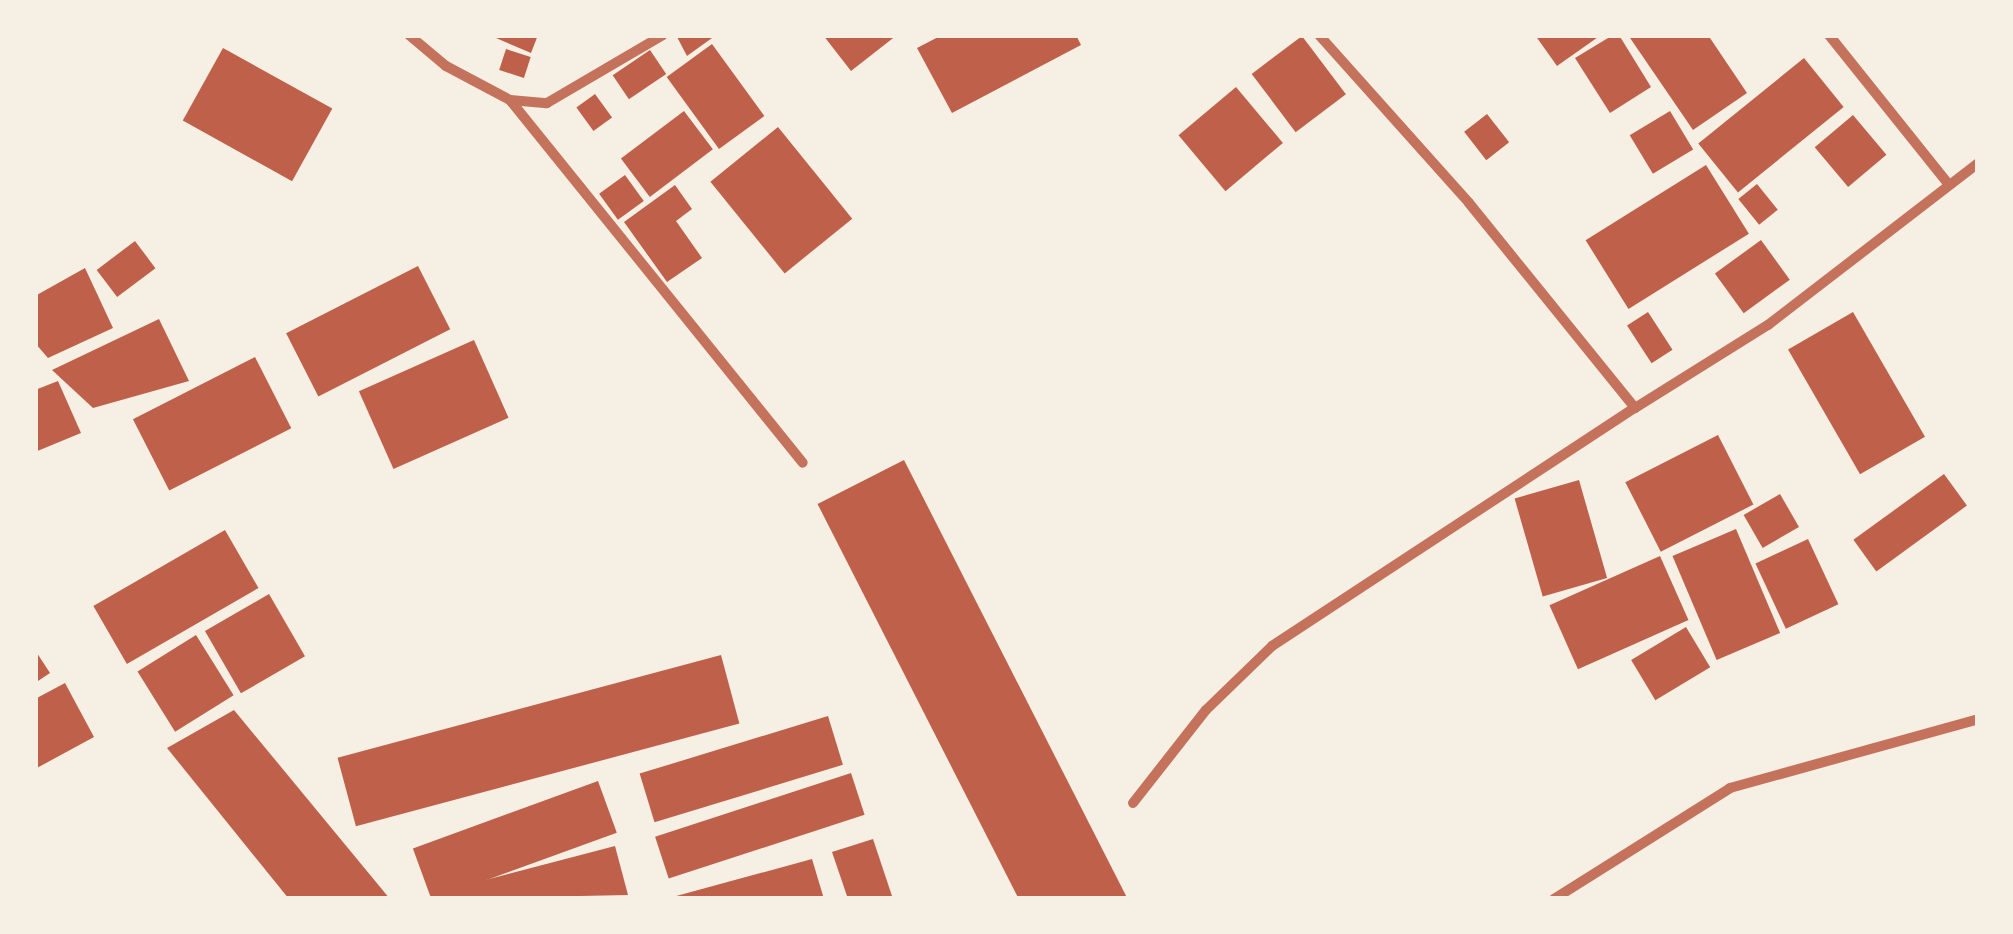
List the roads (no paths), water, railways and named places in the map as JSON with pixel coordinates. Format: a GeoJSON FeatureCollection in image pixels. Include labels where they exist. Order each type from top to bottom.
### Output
{"type":"FeatureCollection","features":[{"type":"Feature","properties":{"kind":"street"},"geometry":{"type":"LineString","coordinates":[[409,35],[446,66],[510,100],[548,104],[663,35]]}},
{"type":"Feature","properties":{"kind":"street"},"geometry":{"type":"LineString","coordinates":[[1319,35],[1469,203],[1635,408]]}},
{"type":"Feature","properties":{"kind":"street"},"geometry":{"type":"LineString","coordinates":[[1829,35],[1949,185]]}},
{"type":"Feature","properties":{"kind":"street"},"geometry":{"type":"LineString","coordinates":[[510,100],[803,463]]}},
{"type":"Feature","properties":{"kind":"street"},"geometry":{"type":"LineString","coordinates":[[1134,804],[1206,710],[1272,646],[1768,325],[1978,162]]}},
{"type":"Feature","properties":{"kind":"street"},"geometry":{"type":"LineString","coordinates":[[1554,899],[1730,788],[1978,719]]}}]}
